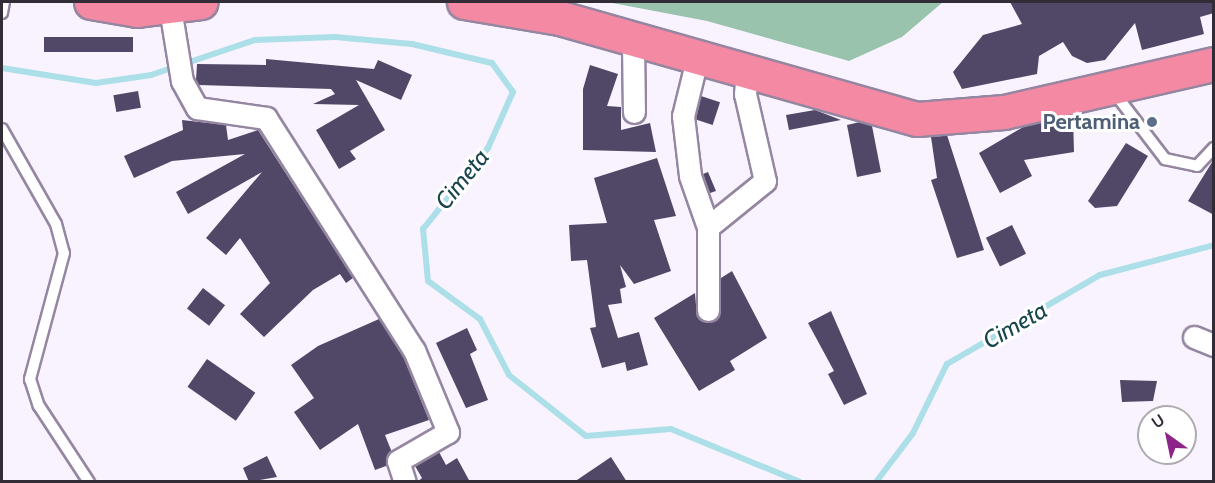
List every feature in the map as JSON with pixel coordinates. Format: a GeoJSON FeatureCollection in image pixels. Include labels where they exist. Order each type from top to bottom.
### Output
{"type":"FeatureCollection","features":[{"type":"Feature","properties":{"kind":"highway"},"geometry":{"type":"LineString","coordinates":[[91,2],[112,9],[170,8],[201,2]]}},
{"type":"Feature","properties":{"kind":"highway"},"geometry":{"type":"LineString","coordinates":[[464,2],[560,18],[633,43],[698,55],[918,119],[1004,112],[1113,91],[1214,64]]}},
{"type":"Feature","properties":{"kind":"street"},"geometry":{"type":"LineString","coordinates":[[170,8],[182,81],[197,108],[266,118],[414,350],[448,432],[398,461],[405,482]]}},
{"type":"Feature","properties":{"kind":"street"},"geometry":{"type":"LineString","coordinates":[[633,43],[634,112]]}},
{"type":"Feature","properties":{"kind":"street"},"geometry":{"type":"LineString","coordinates":[[698,55],[683,116],[690,176],[708,227],[708,310]]}},
{"type":"Feature","properties":{"kind":"street"},"geometry":{"type":"LineString","coordinates":[[708,227],[765,181],[745,94],[747,70]]}},
{"type":"Feature","properties":{"kind":"lane"},"geometry":{"type":"LineString","coordinates":[[2,13],[4,2]]}},
{"type":"Feature","properties":{"kind":"lane"},"geometry":{"type":"LineString","coordinates":[[1113,91],[1166,159],[1197,166],[1214,148]]}},
{"type":"Feature","properties":{"kind":"lane"},"geometry":{"type":"LineString","coordinates":[[2,129],[56,224],[64,253],[30,379],[39,406],[89,482]]}},
{"type":"Feature","properties":{"kind":"green space"},"geometry":{"type":"Polygon","coordinates":[[[607,2],[943,2],[902,37],[849,61],[707,21],[607,2]]]}},
{"type":"Feature","properties":{"kind":"building"},"geometry":{"type":"Polygon","coordinates":[[[1010,2],[1214,2],[1214,13],[1200,17],[1204,34],[1142,50],[1135,23],[1105,60],[1087,63],[1072,56],[1063,42],[1039,56],[1037,74],[962,89],[953,72],[983,35],[1022,24],[1010,2]]]}},
{"type":"Feature","properties":{"kind":"building"},"geometry":{"type":"Polygon","coordinates":[[[44,37],[133,37],[133,52],[44,52],[44,37]]]}},
{"type":"Feature","properties":{"kind":"building"},"geometry":{"type":"Polygon","coordinates":[[[266,59],[374,69],[378,60],[412,75],[401,100],[356,80],[385,130],[350,151],[356,159],[339,169],[316,130],[359,105],[313,104],[335,94],[331,89],[199,85],[196,80],[197,64],[266,65],[266,59]]]}},
{"type":"Feature","properties":{"kind":"building"},"geometry":{"type":"Polygon","coordinates":[[[590,65],[618,74],[607,106],[621,107],[621,130],[650,123],[656,152],[583,150],[583,89],[590,65]]]}},
{"type":"Feature","properties":{"kind":"building"},"geometry":{"type":"Polygon","coordinates":[[[138,91],[141,108],[116,112],[113,95],[138,91]]]}},
{"type":"Feature","properties":{"kind":"building"},"geometry":{"type":"Polygon","coordinates":[[[701,96],[720,102],[713,125],[694,119],[701,96]]]}},
{"type":"Feature","properties":{"kind":"building"},"geometry":{"type":"Polygon","coordinates":[[[815,110],[841,120],[789,130],[786,115],[815,110]]]}},
{"type":"Feature","properties":{"kind":"building"},"geometry":{"type":"Polygon","coordinates":[[[1073,115],[1074,152],[1024,160],[1032,176],[1000,193],[979,153],[1025,126],[1073,115]]]}},
{"type":"Feature","properties":{"kind":"building"},"geometry":{"type":"Polygon","coordinates":[[[182,120],[226,125],[228,140],[258,130],[353,278],[346,283],[340,274],[313,290],[264,337],[240,314],[270,283],[240,238],[226,255],[206,238],[262,172],[188,214],[176,192],[245,154],[172,161],[134,178],[124,156],[183,130],[182,120]]]}},
{"type":"Feature","properties":{"kind":"building"},"geometry":{"type":"Polygon","coordinates":[[[860,122],[872,126],[881,172],[857,177],[847,125],[860,122]]]}},
{"type":"Feature","properties":{"kind":"building"},"geometry":{"type":"Polygon","coordinates":[[[947,135],[984,250],[957,258],[931,180],[937,178],[931,137],[947,135]]]}},
{"type":"Feature","properties":{"kind":"building"},"geometry":{"type":"Polygon","coordinates":[[[1126,143],[1148,156],[1117,206],[1095,208],[1088,201],[1126,143]]]}},
{"type":"Feature","properties":{"kind":"building"},"geometry":{"type":"Polygon","coordinates":[[[657,158],[676,216],[654,220],[671,271],[634,284],[620,265],[626,287],[620,289],[622,303],[608,305],[618,338],[639,332],[648,365],[627,371],[625,362],[602,368],[590,328],[596,327],[587,260],[571,261],[569,225],[607,223],[594,178],[657,158]]]}},
{"type":"Feature","properties":{"kind":"building"},"geometry":{"type":"Polygon","coordinates":[[[1214,159],[1214,215],[1188,201],[1214,159]]]}},
{"type":"Feature","properties":{"kind":"building"},"geometry":{"type":"Polygon","coordinates":[[[708,172],[716,191],[710,193],[703,174],[708,172]]]}},
{"type":"Feature","properties":{"kind":"building"},"geometry":{"type":"Polygon","coordinates":[[[1012,225],[1026,254],[1000,266],[986,238],[1012,225]]]}},
{"type":"Feature","properties":{"kind":"building"},"geometry":{"type":"Polygon","coordinates":[[[732,271],[767,338],[730,361],[735,370],[699,391],[654,318],[695,293],[697,317],[715,321],[721,311],[721,278],[732,271]]]}},
{"type":"Feature","properties":{"kind":"building"},"geometry":{"type":"Polygon","coordinates":[[[203,288],[225,305],[209,326],[187,308],[203,288]]]}},
{"type":"Feature","properties":{"kind":"building"},"geometry":{"type":"Polygon","coordinates":[[[831,311],[867,394],[844,405],[828,374],[834,371],[808,323],[831,311]]]}},
{"type":"Feature","properties":{"kind":"building"},"geometry":{"type":"Polygon","coordinates":[[[379,319],[403,356],[429,420],[385,435],[391,450],[386,466],[375,470],[358,424],[320,450],[294,412],[314,398],[291,365],[318,346],[379,319]]]}},
{"type":"Feature","properties":{"kind":"building"},"geometry":{"type":"Polygon","coordinates":[[[467,328],[477,350],[470,354],[488,400],[466,408],[436,343],[467,328]]]}},
{"type":"Feature","properties":{"kind":"building"},"geometry":{"type":"Polygon","coordinates":[[[207,359],[255,393],[236,421],[187,387],[207,359]]]}},
{"type":"Feature","properties":{"kind":"building"},"geometry":{"type":"Polygon","coordinates":[[[1120,380],[1157,381],[1153,401],[1122,402],[1120,380]]]}},
{"type":"Feature","properties":{"kind":"building"},"geometry":{"type":"Polygon","coordinates":[[[439,452],[446,465],[457,458],[470,482],[417,482],[422,478],[415,466],[439,452]]]}},
{"type":"Feature","properties":{"kind":"building"},"geometry":{"type":"Polygon","coordinates":[[[267,456],[277,477],[249,482],[243,468],[267,456]]]}},
{"type":"Feature","properties":{"kind":"building"},"geometry":{"type":"Polygon","coordinates":[[[611,457],[627,482],[574,482],[611,457]]]}},
{"type":"Feature","properties":{"kind":"waterway","name":"Cimeta"},"geometry":{"type":"LineString","coordinates":[[2,68],[96,83],[151,75],[255,40],[335,37],[412,44],[492,63],[513,92],[488,148],[423,229],[428,281],[480,319],[509,375],[586,436],[671,429],[800,482]]}},
{"type":"Feature","properties":{"kind":"waterway","name":"Cimeta"},"geometry":{"type":"LineString","coordinates":[[876,482],[913,433],[947,364],[1100,275],[1214,245]]}},
{"type":"Feature","properties":{"kind":"place","name":"Pertamina"},"geometry":{"type":"Point","coordinates":[1152,122]}}]}
